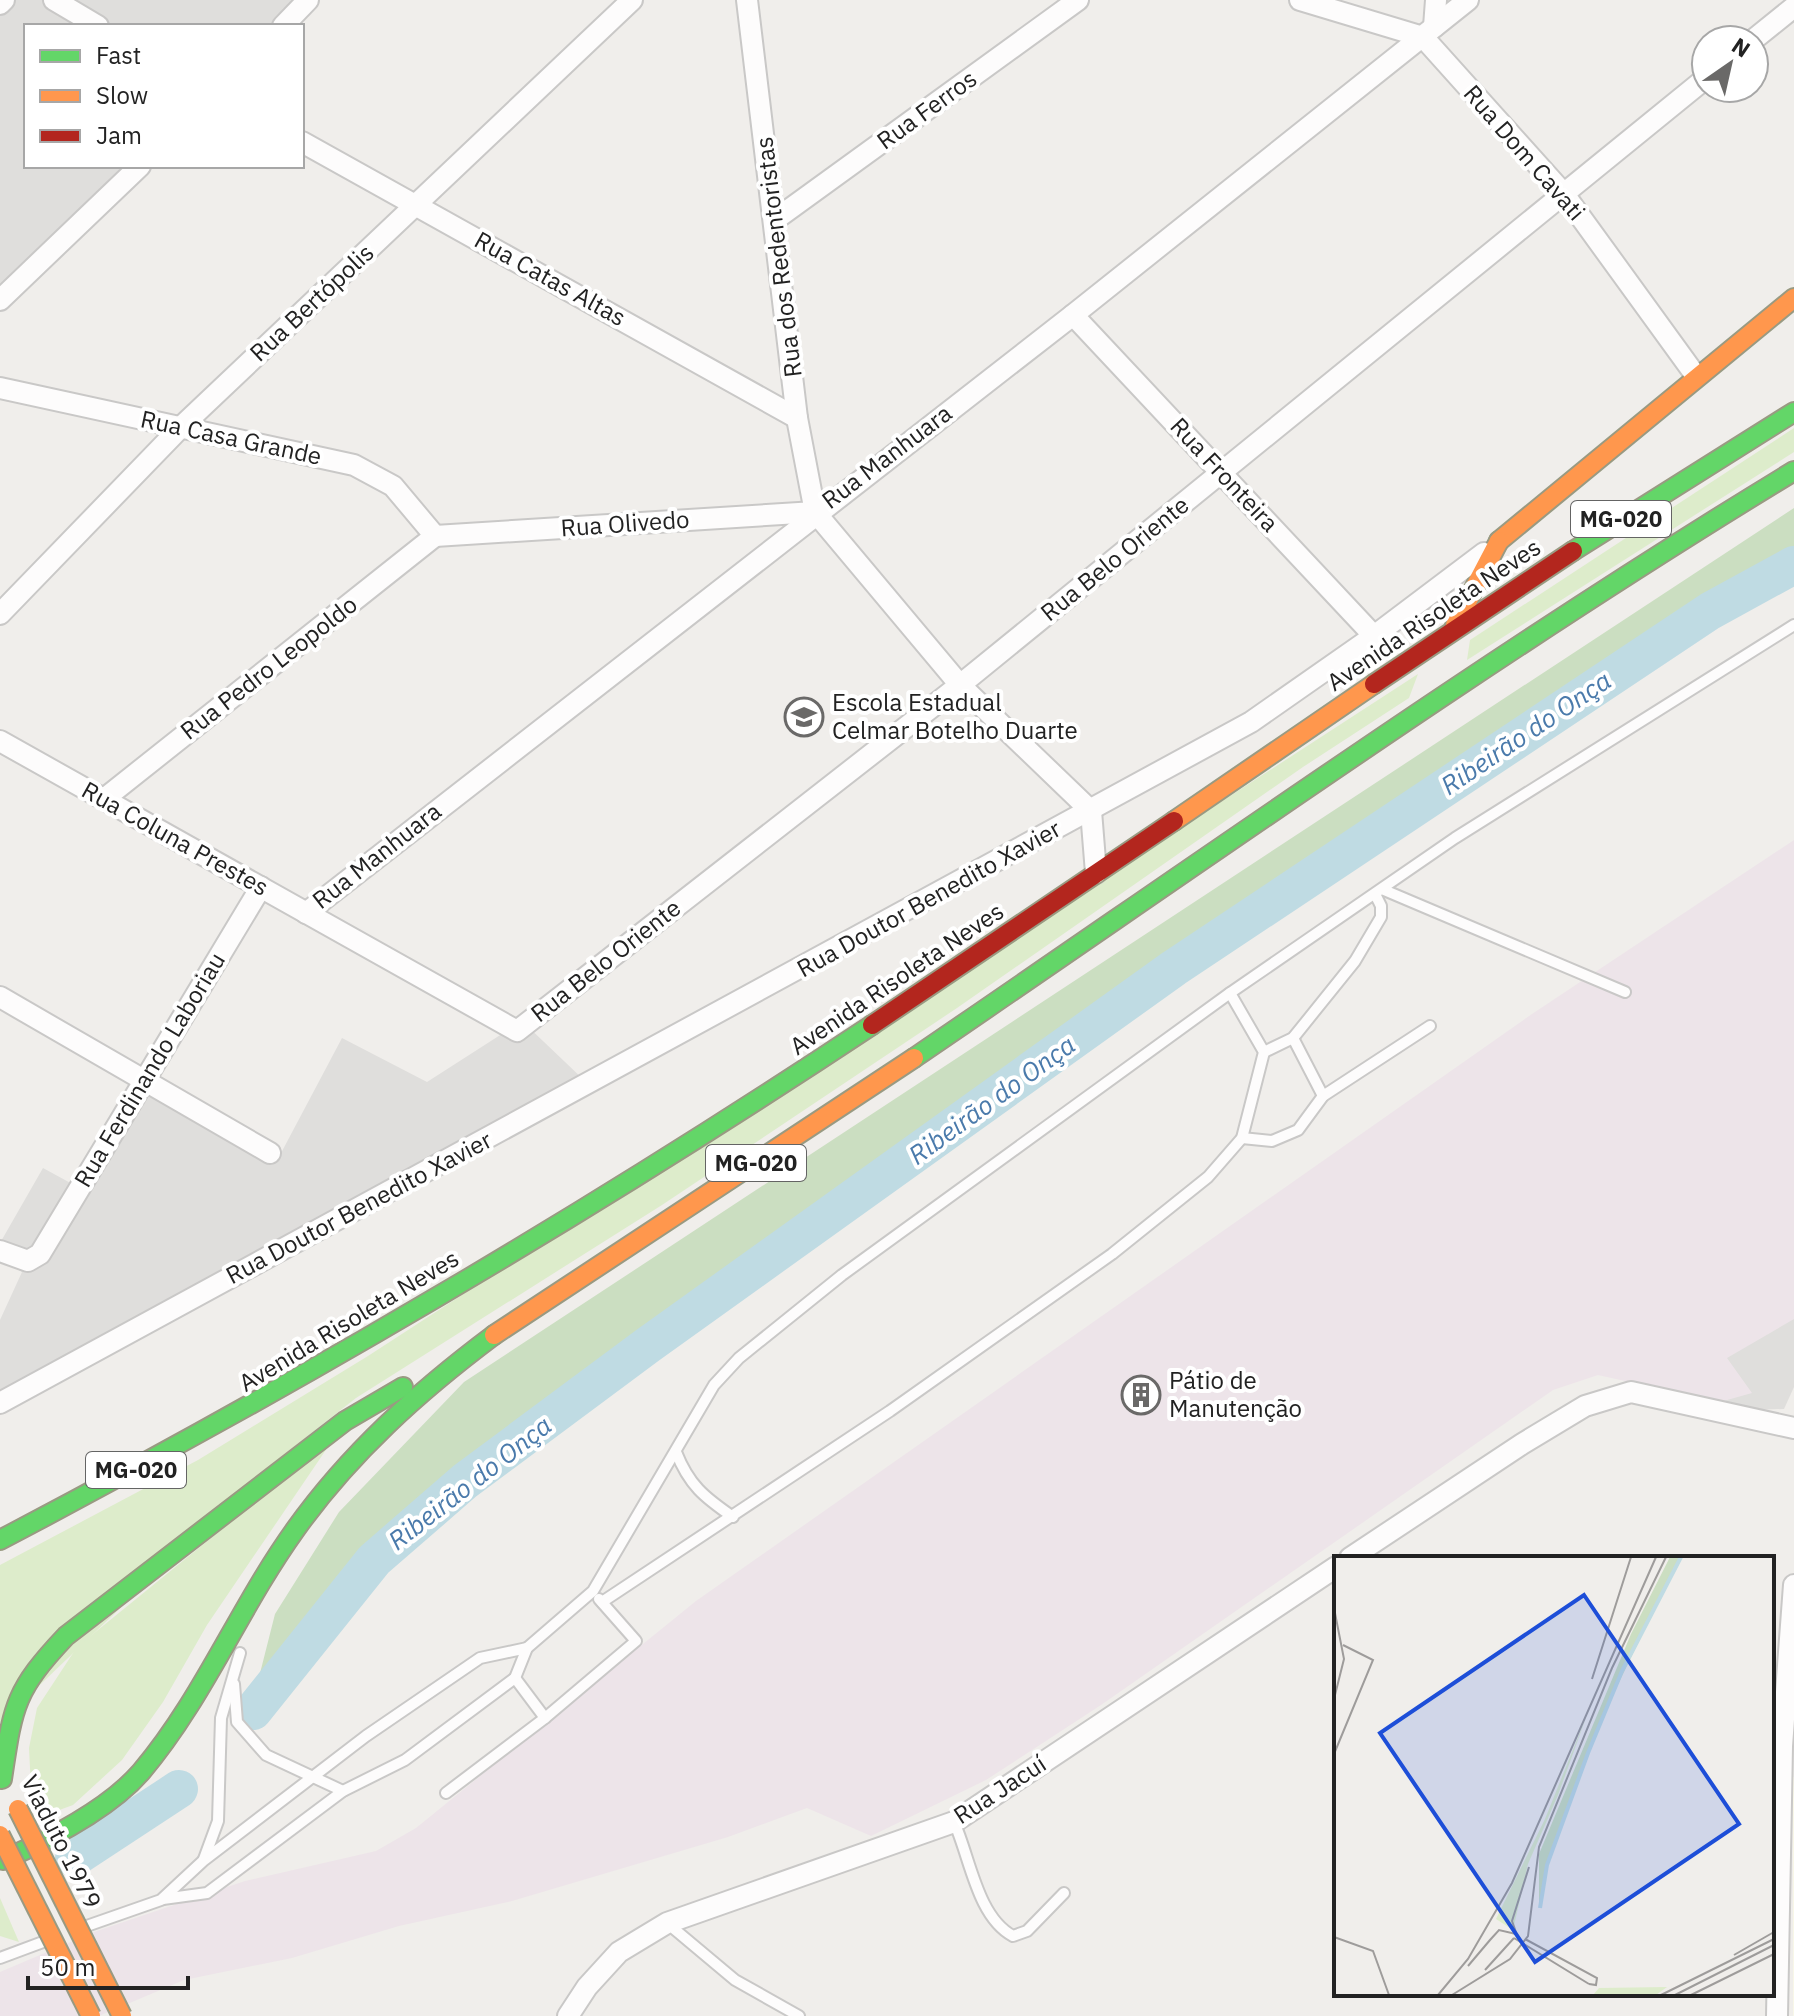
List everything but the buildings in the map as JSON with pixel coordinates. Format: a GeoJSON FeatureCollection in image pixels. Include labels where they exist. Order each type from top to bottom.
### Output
{"type":"FeatureCollection","features":[{"type":"Feature","properties":{"kind":"main road","name":"Rua Doutor Benedito Xavier"},"geometry":{"type":"LineString","coordinates":[[1499,541],[1794,298]]}},
{"type":"Feature","properties":{"kind":"main road","name":"Avenida Risoleta Neves"},"geometry":{"type":"LineString","coordinates":[[0,1540],[185,1445],[537,1238],[809,1068],[1451,631],[1672,486],[1794,412]]}},
{"type":"Feature","properties":{"kind":"main road","name":"MG-020"},"geometry":{"type":"LineString","coordinates":[[0,1861],[65,1832],[139,1774],[185,1711],[294,1531],[352,1458],[416,1394],[493,1335],[833,1113],[1580,605],[1794,471]]}},
{"type":"Feature","properties":{"kind":"main road"},"geometry":{"type":"LineString","coordinates":[[1451,631],[1499,541]]}},
{"type":"Feature","properties":{"kind":"main road"},"geometry":{"type":"LineString","coordinates":[[1,1777],[12,1713],[30,1674],[66,1636],[345,1421],[493,1335]]}},
{"type":"Feature","properties":{"kind":"main road","name":"Viaduto 1979"},"geometry":{"type":"LineString","coordinates":[[1,1777],[122,2016]]}},
{"type":"Feature","properties":{"kind":"main road"},"geometry":{"type":"LineString","coordinates":[[0,1835],[91,2016]]}},
{"type":"Feature","properties":{"kind":"street"},"geometry":{"type":"LineString","coordinates":[[54,0],[95,24]]}},
{"type":"Feature","properties":{"kind":"street"},"geometry":{"type":"LineString","coordinates":[[285,24],[308,0]]}},
{"type":"Feature","properties":{"kind":"street","name":"Rua Bertópolis"},"geometry":{"type":"LineString","coordinates":[[0,614],[182,426],[632,0]]}},
{"type":"Feature","properties":{"kind":"street","name":"Rua dos Redentoristas"},"geometry":{"type":"LineString","coordinates":[[747,0],[776,219],[797,418],[815,512]]}},
{"type":"Feature","properties":{"kind":"street","name":"Rua Ferros"},"geometry":{"type":"LineString","coordinates":[[776,219],[1078,0]]}},
{"type":"Feature","properties":{"kind":"street"},"geometry":{"type":"LineString","coordinates":[[1300,0],[1428,32],[1436,0]]}},
{"type":"Feature","properties":{"kind":"street","name":"Rua Manhuara"},"geometry":{"type":"LineString","coordinates":[[306,913],[815,512],[1073,315],[1468,0]]}},
{"type":"Feature","properties":{"kind":"street"},"geometry":{"type":"LineString","coordinates":[[1770,26],[1794,7]]}},
{"type":"Feature","properties":{"kind":"street","name":"Rua Dom Cavati"},"geometry":{"type":"LineString","coordinates":[[1428,32],[1564,194],[1696,376]]}},
{"type":"Feature","properties":{"kind":"street","name":"Rua Belo Oriente"},"geometry":{"type":"LineString","coordinates":[[517,1031],[960,685],[1690,91]]}},
{"type":"Feature","properties":{"kind":"street","name":"Rua Catas Altas"},"geometry":{"type":"LineString","coordinates":[[304,143],[797,418]]}},
{"type":"Feature","properties":{"kind":"street"},"geometry":{"type":"LineString","coordinates":[[0,300],[138,168]]}},
{"type":"Feature","properties":{"kind":"street","name":"Rua Fronteira"},"geometry":{"type":"LineString","coordinates":[[1073,315],[1374,636]]}},
{"type":"Feature","properties":{"kind":"street","name":"Rua Casa Grande"},"geometry":{"type":"LineString","coordinates":[[0,388],[354,465],[393,486],[435,536]]}},
{"type":"Feature","properties":{"kind":"street"},"geometry":{"type":"LineString","coordinates":[[815,512],[960,685],[1091,811],[1096,873]]}},
{"type":"Feature","properties":{"kind":"street","name":"Rua Olivedo"},"geometry":{"type":"LineString","coordinates":[[435,536],[815,512]]}},
{"type":"Feature","properties":{"kind":"street","name":"Rua Pedro Leopoldo"},"geometry":{"type":"LineString","coordinates":[[104,799],[435,536]]}},
{"type":"Feature","properties":{"kind":"street","name":"Rua Doutor Benedito Xavier"},"geometry":{"type":"LineString","coordinates":[[0,1403],[1251,722],[1374,636],[1499,541]]}},
{"type":"Feature","properties":{"kind":"street","name":"Rua Coluna Prestes"},"geometry":{"type":"LineString","coordinates":[[0,741],[517,1031]]}},
{"type":"Feature","properties":{"kind":"street","name":"Rua Ferdinando Laboriau"},"geometry":{"type":"LineString","coordinates":[[0,1251],[28,1261],[40,1254],[261,887]]}},
{"type":"Feature","properties":{"kind":"street"},"geometry":{"type":"LineString","coordinates":[[0,997],[270,1153]]}},
{"type":"Feature","properties":{"kind":"street"},"geometry":{"type":"LineString","coordinates":[[1353,1556],[1572,1414],[1631,1392],[1794,1428]]}},
{"type":"Feature","properties":{"kind":"street","name":"Rua Jacuí"},"geometry":{"type":"LineString","coordinates":[[568,2016],[587,1987],[619,1952],[667,1923],[954,1822],[1334,1568]]}},
{"type":"Feature","properties":{"kind":"street"},"geometry":{"type":"LineString","coordinates":[[1777,2016],[1794,1585]]}},
{"type":"Feature","properties":{"kind":"lane"},"geometry":{"type":"LineString","coordinates":[[3,1954],[161,1900],[207,1893],[343,1791],[405,1760],[515,1678],[527,1648],[593,1591],[714,1385],[739,1358],[842,1275],[1230,993],[1380,893],[1455,838],[1794,625]]}},
{"type":"Feature","properties":{"kind":"lane"},"geometry":{"type":"LineString","coordinates":[[1380,893],[1625,992]]}},
{"type":"Feature","properties":{"kind":"lane"},"geometry":{"type":"LineString","coordinates":[[1264,1052],[1293,1038],[1355,961],[1381,917],[1380,893]]}},
{"type":"Feature","properties":{"kind":"lane"},"geometry":{"type":"LineString","coordinates":[[602,1602],[733,1517],[1112,1254],[1208,1177],[1242,1138],[1264,1052],[1230,993]]}},
{"type":"Feature","properties":{"kind":"lane"},"geometry":{"type":"LineString","coordinates":[[1242,1138],[1272,1141],[1298,1130],[1323,1096],[1430,1026]]}},
{"type":"Feature","properties":{"kind":"lane"},"geometry":{"type":"LineString","coordinates":[[1293,1038],[1323,1096]]}},
{"type":"Feature","properties":{"kind":"lane"},"geometry":{"type":"LineString","coordinates":[[676,1452],[685,1477],[703,1496],[733,1517]]}},
{"type":"Feature","properties":{"kind":"lane"},"geometry":{"type":"LineString","coordinates":[[247,1631],[257,1602],[294,1531]]}},
{"type":"Feature","properties":{"kind":"lane"},"geometry":{"type":"LineString","coordinates":[[446,1793],[545,1718],[636,1641],[593,1591]]}},
{"type":"Feature","properties":{"kind":"lane"},"geometry":{"type":"LineString","coordinates":[[203,1861],[218,1821],[221,1718],[242,1646]]}},
{"type":"Feature","properties":{"kind":"lane"},"geometry":{"type":"LineString","coordinates":[[161,1900],[203,1861],[366,1736],[480,1658],[527,1648]]}},
{"type":"Feature","properties":{"kind":"lane"},"geometry":{"type":"LineString","coordinates":[[233,1674],[237,1722],[266,1755],[343,1791]]}},
{"type":"Feature","properties":{"kind":"lane"},"geometry":{"type":"LineString","coordinates":[[515,1678],[545,1718]]}},
{"type":"Feature","properties":{"kind":"lane"},"geometry":{"type":"LineString","coordinates":[[954,1822],[989,1914],[999,1929],[1013,1936],[1027,1931],[1064,1893]]}},
{"type":"Feature","properties":{"kind":"lane"},"geometry":{"type":"LineString","coordinates":[[667,1923],[735,1980],[799,2016]]}},
{"type":"Feature","properties":{"kind":"shaded area"},"geometry":{"type":"Polygon","coordinates":[[[0,0],[316,0],[290,24],[24,24],[24,168],[138,168],[0,300],[0,0]]]}},
{"type":"Feature","properties":{"kind":"shaded area"},"geometry":{"type":"Polygon","coordinates":[[[1794,840],[1794,1319],[1727,1358],[1752,1393],[1720,1402],[1598,1375],[1553,1390],[1101,1705],[986,1780],[871,1836],[807,1808],[728,1837],[512,1901],[399,1926],[292,1958],[184,1980],[99,2016],[0,2016],[0,1972],[94,1932],[245,1881],[376,1851],[416,1828],[696,1601],[1532,1014],[1794,840]]]}},
{"type":"Feature","properties":{"kind":"shaded area"},"geometry":{"type":"Polygon","coordinates":[[[522,1021],[586,1082],[0,1405],[0,1320],[22,1272],[0,1258],[0,1243],[43,1168],[76,1186],[145,1081],[280,1155],[342,1038],[427,1082],[522,1021]]]}},
{"type":"Feature","properties":{"kind":"shaded area"},"geometry":{"type":"Polygon","coordinates":[[[1794,1179],[1794,1387],[1784,1409],[1750,1410],[1708,1398],[1794,1179]]]}},
{"type":"Feature","properties":{"kind":"shaded area"},"geometry":{"type":"Polygon","coordinates":[[[1794,1777],[1794,2016],[1793,2016],[1794,1777]]]}},
{"type":"Feature","properties":{"kind":"green space"},"geometry":{"type":"Polygon","coordinates":[[[1794,428],[1794,452],[1467,660],[1470,640],[1794,428]]]}},
{"type":"Feature","properties":{"kind":"green space"},"geometry":{"type":"Polygon","coordinates":[[[1794,508],[1794,557],[1738,588],[1417,798],[1056,1043],[508,1440],[375,1548],[255,1693],[275,1614],[339,1512],[464,1382],[1794,508]]]}},
{"type":"Feature","properties":{"kind":"green space"},"geometry":{"type":"Polygon","coordinates":[[[1418,674],[1409,698],[1303,767],[957,1008],[662,1205],[356,1398],[268,1467],[0,1723],[0,1565],[198,1460],[368,1356],[1418,674]]]}},
{"type":"Feature","properties":{"kind":"green space"},"geometry":{"type":"Polygon","coordinates":[[[334,1438],[207,1625],[163,1702],[122,1760],[73,1805],[43,1816],[31,1788],[29,1748],[37,1708],[77,1647],[334,1438]]]}},
{"type":"Feature","properties":{"kind":"green space"},"geometry":{"type":"Polygon","coordinates":[[[0,1898],[19,1942],[0,1936],[0,1898]]]}},
{"type":"Feature","properties":{"kind":"waterway","name":"Ribeirão do Onça"},"geometry":{"type":"LineString","coordinates":[[253,1711],[374,1560],[465,1481],[648,1345],[1174,968],[1710,611],[1794,565]]}},
{"type":"Feature","properties":{"kind":"waterway","name":"Ribeirão do Onça"},"geometry":{"type":"LineString","coordinates":[[74,1858],[179,1789]]}},
{"type":"Feature","properties":{"kind":"traffic: fast"},"geometry":{"type":"LineString","coordinates":[[1573,551],[1794,412]]}},
{"type":"Feature","properties":{"kind":"traffic: fast"},"geometry":{"type":"LineString","coordinates":[[914,1058],[1460,685],[1794,471]]}},
{"type":"Feature","properties":{"kind":"traffic: fast"},"geometry":{"type":"LineString","coordinates":[[0,1540],[223,1420],[443,1294],[659,1162],[872,1025]]}},
{"type":"Feature","properties":{"kind":"traffic: fast"},"geometry":{"type":"LineString","coordinates":[[3,1860],[95,1811],[141,1772],[183,1714],[256,1590],[316,1502],[362,1449],[412,1401],[494,1335]]}},
{"type":"Feature","properties":{"kind":"traffic: fast"},"geometry":{"type":"LineString","coordinates":[[2,1779],[9,1734],[19,1701],[36,1671],[66,1636],[345,1421],[403,1387]]}},
{"type":"Feature","properties":{"kind":"traffic: slow"},"geometry":{"type":"LineString","coordinates":[[1499,541],[1794,298]]}},
{"type":"Feature","properties":{"kind":"traffic: slow"},"geometry":{"type":"LineString","coordinates":[[1455,625],[1499,541]]}},
{"type":"Feature","properties":{"kind":"traffic: slow"},"geometry":{"type":"LineString","coordinates":[[1174,821],[1374,684]]}},
{"type":"Feature","properties":{"kind":"traffic: slow"},"geometry":{"type":"LineString","coordinates":[[494,1335],[914,1058]]}},
{"type":"Feature","properties":{"kind":"traffic: slow"},"geometry":{"type":"LineString","coordinates":[[18,1809],[122,2016]]}},
{"type":"Feature","properties":{"kind":"traffic: slow"},"geometry":{"type":"LineString","coordinates":[[0,1835],[91,2016]]}},
{"type":"Feature","properties":{"kind":"traffic: jam"},"geometry":{"type":"LineString","coordinates":[[1374,684],[1573,551]]}},
{"type":"Feature","properties":{"kind":"traffic: jam"},"geometry":{"type":"LineString","coordinates":[[872,1025],[1174,821]]}},
{"type":"Feature","properties":{"kind":"place","name":"Escola Estadual Celmar Botelho Duarte"},"geometry":{"type":"Point","coordinates":[804,717]}},
{"type":"Feature","properties":{"kind":"place","name":"Pátio de Manutenção"},"geometry":{"type":"Point","coordinates":[1141,1395]}}]}
